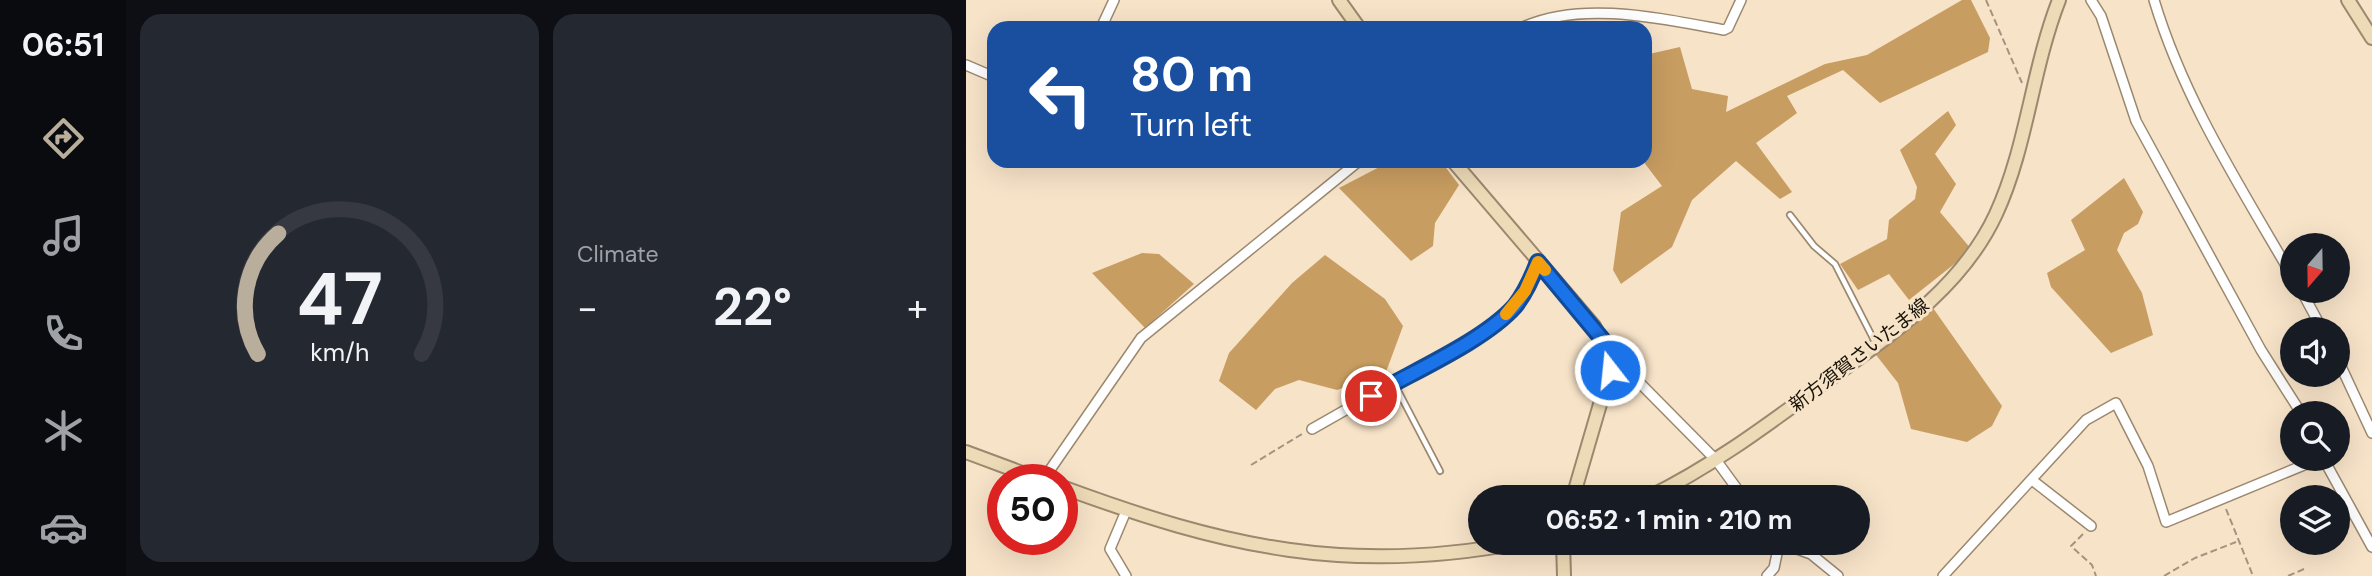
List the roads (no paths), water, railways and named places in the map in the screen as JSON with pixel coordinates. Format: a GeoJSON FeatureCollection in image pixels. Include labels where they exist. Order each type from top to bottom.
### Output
{"type":"FeatureCollection","features":[{"type":"Feature","properties":{"kind":"main road"},"geometry":{"type":"LineString","coordinates":[[1339,0],[1355,21]]}},
{"type":"Feature","properties":{"kind":"main road","name":"新方須賀さいたま線"},"geometry":{"type":"LineString","coordinates":[[1671,485],[1716,460],[1876,345],[1944,289],[1981,242],[2005,194],[2059,0]]}},
{"type":"Feature","properties":{"kind":"main road"},"geometry":{"type":"LineString","coordinates":[[2348,0],[2372,38]]}},
{"type":"Feature","properties":{"kind":"main road"},"geometry":{"type":"LineString","coordinates":[[1458,168],[1594,326],[1608,350],[1608,381],[1577,485]]}},
{"type":"Feature","properties":{"kind":"main road"},"geometry":{"type":"LineString","coordinates":[[966,453],[997,464]]}},
{"type":"Feature","properties":{"kind":"main road"},"geometry":{"type":"LineString","coordinates":[[1078,494],[1224,542],[1336,559],[1445,556],[1468,552]]}},
{"type":"Feature","properties":{"kind":"main road"},"geometry":{"type":"LineString","coordinates":[[1563,555],[1564,576]]}},
{"type":"Feature","properties":{"kind":"street"},"geometry":{"type":"LineString","coordinates":[[1104,21],[1114,0]]}},
{"type":"Feature","properties":{"kind":"street"},"geometry":{"type":"LineString","coordinates":[[1531,21],[1558,12],[1608,7],[1724,30],[1728,28],[1741,0]]}},
{"type":"Feature","properties":{"kind":"street"},"geometry":{"type":"LineString","coordinates":[[2091,0],[2101,16],[2136,121],[2261,350],[2293,401]]}},
{"type":"Feature","properties":{"kind":"street"},"geometry":{"type":"LineString","coordinates":[[2154,0],[2174,62],[2197,111],[2280,255]]}},
{"type":"Feature","properties":{"kind":"street"},"geometry":{"type":"LineString","coordinates":[[966,65],[987,74]]}},
{"type":"Feature","properties":{"kind":"street"},"geometry":{"type":"LineString","coordinates":[[1053,464],[1141,338],[1351,168]]}},
{"type":"Feature","properties":{"kind":"street"},"geometry":{"type":"LineString","coordinates":[[1312,429],[1434,364],[1503,317],[1525,291],[1538,262]]}},
{"type":"Feature","properties":{"kind":"street"},"geometry":{"type":"LineString","coordinates":[[1610,360],[1623,366],[1716,460],[1734,485]]}},
{"type":"Feature","properties":{"kind":"street"},"geometry":{"type":"LineString","coordinates":[[2350,386],[2372,433]]}},
{"type":"Feature","properties":{"kind":"street"},"geometry":{"type":"LineString","coordinates":[[1943,576],[2086,420],[2116,403],[2148,466],[2166,522],[2291,471]]}},
{"type":"Feature","properties":{"kind":"street"},"geometry":{"type":"LineString","coordinates":[[2329,471],[2372,547]]}},
{"type":"Feature","properties":{"kind":"street"},"geometry":{"type":"LineString","coordinates":[[2032,480],[2091,526]]}},
{"type":"Feature","properties":{"kind":"street"},"geometry":{"type":"LineString","coordinates":[[1126,511],[1110,549],[1126,576]]}},
{"type":"Feature","properties":{"kind":"street"},"geometry":{"type":"LineString","coordinates":[[1767,576],[1774,568],[1776,555]]}},
{"type":"Feature","properties":{"kind":"street"},"geometry":{"type":"LineString","coordinates":[[1812,555],[1838,576]]}},
{"type":"Feature","properties":{"kind":"lane"},"geometry":{"type":"LineString","coordinates":[[1790,215],[1814,246],[1835,264],[1876,345]]}},
{"type":"Feature","properties":{"kind":"lane"},"geometry":{"type":"LineString","coordinates":[[1394,383],[1440,471]]}}]}
